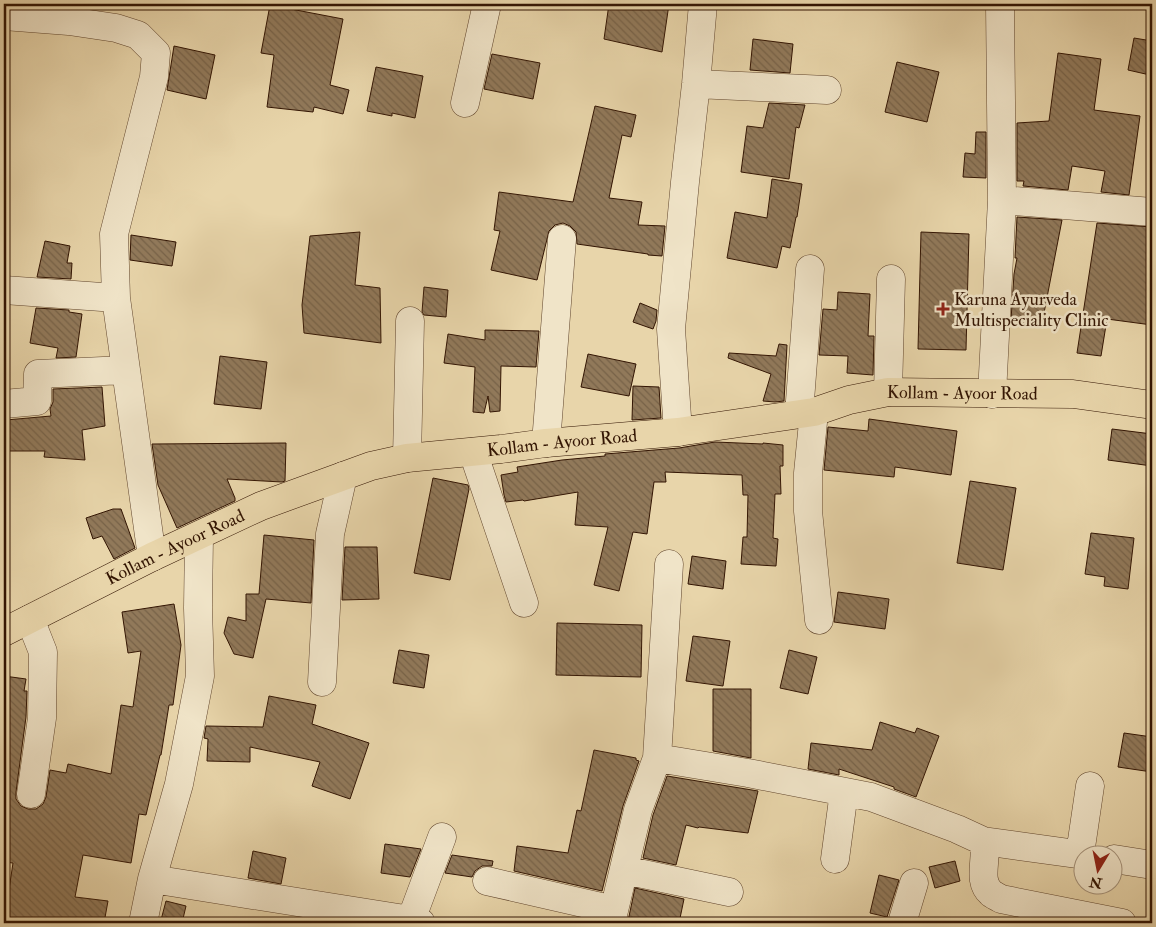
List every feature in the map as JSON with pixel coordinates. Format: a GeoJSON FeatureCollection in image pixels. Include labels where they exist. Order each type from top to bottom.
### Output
{"type":"FeatureCollection","features":[{"type":"Feature","properties":{"kind":"main road","name":"Kollam - Ayoor Road"},"geometry":{"type":"LineString","coordinates":[[4,632],[152,557],[261,506],[371,466],[407,458],[501,450],[546,443],[678,432],[806,413],[849,400],[888,392],[1073,394],[1152,405]]}},
{"type":"Feature","properties":{"kind":"street"},"geometry":{"type":"LineString","coordinates":[[465,103],[488,4]]}},
{"type":"Feature","properties":{"kind":"street"},"geometry":{"type":"LineString","coordinates":[[678,432],[671,329],[703,4]]}},
{"type":"Feature","properties":{"kind":"street"},"geometry":{"type":"LineString","coordinates":[[992,394],[1002,200],[1000,4]]}},
{"type":"Feature","properties":{"kind":"street"},"geometry":{"type":"LineString","coordinates":[[4,16],[70,12],[138,35],[156,53],[154,77],[114,234],[116,298],[152,557]]}},
{"type":"Feature","properties":{"kind":"street"},"geometry":{"type":"LineString","coordinates":[[696,84],[827,90]]}},
{"type":"Feature","properties":{"kind":"street"},"geometry":{"type":"LineString","coordinates":[[1002,200],[1152,212]]}},
{"type":"Feature","properties":{"kind":"street"},"geometry":{"type":"LineString","coordinates":[[546,443],[562,239]]}},
{"type":"Feature","properties":{"kind":"street"},"geometry":{"type":"LineString","coordinates":[[810,270],[806,413],[808,510],[819,620]]}},
{"type":"Feature","properties":{"kind":"street"},"geometry":{"type":"LineString","coordinates":[[888,392],[891,280]]}},
{"type":"Feature","properties":{"kind":"street"},"geometry":{"type":"LineString","coordinates":[[4,290],[116,298]]}},
{"type":"Feature","properties":{"kind":"street"},"geometry":{"type":"LineString","coordinates":[[407,458],[410,321]]}},
{"type":"Feature","properties":{"kind":"street"},"geometry":{"type":"LineString","coordinates":[[4,404],[36,401],[38,374],[125,370]]}},
{"type":"Feature","properties":{"kind":"street"},"geometry":{"type":"LineString","coordinates":[[473,452],[524,603]]}},
{"type":"Feature","properties":{"kind":"street"},"geometry":{"type":"LineString","coordinates":[[322,682],[330,534],[342,476]]}},
{"type":"Feature","properties":{"kind":"street"},"geometry":{"type":"LineString","coordinates":[[143,923],[152,879],[179,784],[200,676],[198,608],[199,536]]}},
{"type":"Feature","properties":{"kind":"street"},"geometry":{"type":"LineString","coordinates":[[487,881],[613,917],[638,810],[657,758],[669,564]]}},
{"type":"Feature","properties":{"kind":"street"},"geometry":{"type":"LineString","coordinates":[[30,619],[42,652],[42,718],[31,794]]}},
{"type":"Feature","properties":{"kind":"street"},"geometry":{"type":"LineString","coordinates":[[657,758],[748,773],[871,797],[957,829],[983,841],[1074,853]]}},
{"type":"Feature","properties":{"kind":"street"},"geometry":{"type":"LineString","coordinates":[[1083,844],[1090,786]]}},
{"type":"Feature","properties":{"kind":"street"},"geometry":{"type":"LineString","coordinates":[[835,859],[844,792]]}},
{"type":"Feature","properties":{"kind":"street"},"geometry":{"type":"LineString","coordinates":[[152,879],[416,922],[442,837]]}},
{"type":"Feature","properties":{"kind":"street"},"geometry":{"type":"LineString","coordinates":[[983,841],[985,846],[983,880],[989,892],[1001,899],[1122,923]]}},
{"type":"Feature","properties":{"kind":"street"},"geometry":{"type":"LineString","coordinates":[[1124,861],[1152,865]]}},
{"type":"Feature","properties":{"kind":"street"},"geometry":{"type":"LineString","coordinates":[[624,870],[729,892]]}},
{"type":"Feature","properties":{"kind":"street"},"geometry":{"type":"LineString","coordinates":[[902,923],[914,883]]}},
{"type":"Feature","properties":{"kind":"building"},"geometry":{"type":"Polygon","coordinates":[[[609,4],[669,4],[662,52],[604,39],[609,4]]]}},
{"type":"Feature","properties":{"kind":"building"},"geometry":{"type":"Polygon","coordinates":[[[270,5],[343,19],[330,85],[349,90],[343,114],[314,107],[313,112],[267,107],[274,55],[261,53],[270,5]]]}},
{"type":"Feature","properties":{"kind":"building"},"geometry":{"type":"Polygon","coordinates":[[[1134,38],[1152,41],[1150,75],[1128,70],[1134,38]]]}},
{"type":"Feature","properties":{"kind":"building"},"geometry":{"type":"Polygon","coordinates":[[[753,39],[793,44],[790,73],[750,70],[753,39]]]}},
{"type":"Feature","properties":{"kind":"building"},"geometry":{"type":"Polygon","coordinates":[[[174,46],[215,55],[206,99],[167,90],[174,46]]]}},
{"type":"Feature","properties":{"kind":"building"},"geometry":{"type":"Polygon","coordinates":[[[1058,53],[1101,59],[1094,110],[1140,116],[1129,195],[1101,192],[1105,171],[1072,166],[1068,190],[1023,186],[1024,181],[1017,181],[1017,123],[1049,121],[1058,53]]]}},
{"type":"Feature","properties":{"kind":"building"},"geometry":{"type":"Polygon","coordinates":[[[492,54],[540,63],[533,99],[484,89],[492,54]]]}},
{"type":"Feature","properties":{"kind":"building"},"geometry":{"type":"Polygon","coordinates":[[[897,62],[939,72],[927,122],[885,112],[897,62]]]}},
{"type":"Feature","properties":{"kind":"building"},"geometry":{"type":"Polygon","coordinates":[[[376,67],[423,76],[415,118],[392,113],[392,116],[367,111],[376,67]]]}},
{"type":"Feature","properties":{"kind":"building"},"geometry":{"type":"Polygon","coordinates":[[[769,103],[805,105],[799,128],[796,127],[789,179],[741,172],[747,126],[763,128],[769,103]]]}},
{"type":"Feature","properties":{"kind":"building"},"geometry":{"type":"Polygon","coordinates":[[[595,106],[636,115],[631,137],[622,135],[609,198],[642,202],[638,225],[665,226],[662,256],[577,244],[576,232],[570,226],[563,223],[555,225],[549,231],[537,280],[491,270],[500,231],[494,230],[499,192],[573,202],[595,106]]]}},
{"type":"Feature","properties":{"kind":"building"},"geometry":{"type":"Polygon","coordinates":[[[976,132],[986,132],[986,178],[963,177],[965,153],[975,154],[976,132]]]}},
{"type":"Feature","properties":{"kind":"building"},"geometry":{"type":"Polygon","coordinates":[[[772,179],[802,184],[790,248],[782,246],[777,268],[727,258],[735,212],[767,218],[772,179]]]}},
{"type":"Feature","properties":{"kind":"building"},"geometry":{"type":"Polygon","coordinates":[[[1017,217],[1062,220],[1043,326],[1011,320],[1017,258],[1015,258],[1017,217]]]}},
{"type":"Feature","properties":{"kind":"building"},"geometry":{"type":"Polygon","coordinates":[[[1097,223],[1152,227],[1152,325],[1107,319],[1101,356],[1077,353],[1097,223]]]}},
{"type":"Feature","properties":{"kind":"building"},"geometry":{"type":"Polygon","coordinates":[[[360,232],[355,285],[380,288],[381,343],[304,333],[302,305],[310,236],[360,232]]]}},
{"type":"Feature","properties":{"kind":"building"},"geometry":{"type":"Polygon","coordinates":[[[921,232],[969,234],[966,350],[918,349],[921,232]]]}},
{"type":"Feature","properties":{"kind":"building"},"geometry":{"type":"Polygon","coordinates":[[[131,235],[176,242],[172,266],[130,260],[131,235]]]}},
{"type":"Feature","properties":{"kind":"building"},"geometry":{"type":"Polygon","coordinates":[[[45,241],[70,246],[67,263],[72,263],[71,279],[37,277],[45,241]]]}},
{"type":"Feature","properties":{"kind":"building"},"geometry":{"type":"Polygon","coordinates":[[[424,287],[448,290],[446,317],[424,315],[422,312],[424,287]]]}},
{"type":"Feature","properties":{"kind":"building"},"geometry":{"type":"Polygon","coordinates":[[[838,292],[870,294],[868,336],[874,336],[873,375],[847,373],[848,356],[819,355],[823,309],[837,310],[838,292]]]}},
{"type":"Feature","properties":{"kind":"building"},"geometry":{"type":"Polygon","coordinates":[[[640,303],[657,310],[653,329],[633,322],[640,303]]]}},
{"type":"Feature","properties":{"kind":"building"},"geometry":{"type":"Polygon","coordinates":[[[36,308],[69,310],[69,312],[82,314],[76,357],[56,358],[58,348],[30,343],[36,308]]]}},
{"type":"Feature","properties":{"kind":"building"},"geometry":{"type":"Polygon","coordinates":[[[485,330],[539,331],[536,367],[501,366],[500,411],[490,412],[488,396],[484,413],[473,412],[475,367],[444,363],[448,334],[485,340],[485,330]]]}},
{"type":"Feature","properties":{"kind":"building"},"geometry":{"type":"Polygon","coordinates":[[[779,344],[787,345],[784,401],[763,401],[771,374],[728,358],[729,353],[776,356],[779,344]]]}},
{"type":"Feature","properties":{"kind":"building"},"geometry":{"type":"Polygon","coordinates":[[[588,354],[636,364],[629,396],[581,387],[588,354]]]}},
{"type":"Feature","properties":{"kind":"building"},"geometry":{"type":"Polygon","coordinates":[[[220,356],[267,362],[261,409],[214,404],[220,356]]]}},
{"type":"Feature","properties":{"kind":"building"},"geometry":{"type":"Polygon","coordinates":[[[633,386],[659,387],[661,418],[632,420],[633,386]]]}},
{"type":"Feature","properties":{"kind":"building"},"geometry":{"type":"Polygon","coordinates":[[[102,387],[105,426],[82,430],[85,460],[44,457],[45,451],[6,451],[6,420],[51,416],[50,409],[53,402],[53,389],[102,387]]]}},
{"type":"Feature","properties":{"kind":"building"},"geometry":{"type":"Polygon","coordinates":[[[869,419],[957,431],[951,475],[895,467],[894,477],[824,470],[828,427],[868,431],[869,419]]]}},
{"type":"Feature","properties":{"kind":"building"},"geometry":{"type":"Polygon","coordinates":[[[1112,429],[1152,434],[1152,466],[1108,460],[1112,429]]]}},
{"type":"Feature","properties":{"kind":"building"},"geometry":{"type":"Polygon","coordinates":[[[715,442],[783,445],[783,466],[780,466],[781,494],[775,494],[773,538],[778,539],[776,566],[741,564],[743,537],[747,537],[748,495],[743,495],[742,475],[665,472],[666,482],[654,482],[647,534],[633,532],[619,591],[594,585],[608,527],[575,525],[578,492],[506,502],[504,495],[501,475],[518,472],[517,467],[605,456],[605,454],[679,448],[715,442]]]}},
{"type":"Feature","properties":{"kind":"building"},"geometry":{"type":"Polygon","coordinates":[[[286,443],[285,481],[227,479],[235,501],[177,528],[158,485],[152,444],[286,443]]]}},
{"type":"Feature","properties":{"kind":"building"},"geometry":{"type":"Polygon","coordinates":[[[433,478],[468,485],[469,489],[450,580],[414,573],[433,478]]]}},
{"type":"Feature","properties":{"kind":"building"},"geometry":{"type":"Polygon","coordinates":[[[970,481],[1016,488],[1003,570],[957,563],[970,481]]]}},
{"type":"Feature","properties":{"kind":"building"},"geometry":{"type":"Polygon","coordinates":[[[113,509],[121,509],[135,548],[114,559],[102,536],[93,539],[86,518],[113,509]]]}},
{"type":"Feature","properties":{"kind":"building"},"geometry":{"type":"Polygon","coordinates":[[[1091,533],[1134,538],[1128,589],[1104,586],[1105,577],[1085,574],[1091,533]]]}},
{"type":"Feature","properties":{"kind":"building"},"geometry":{"type":"Polygon","coordinates":[[[264,535],[314,540],[311,603],[266,599],[253,658],[234,654],[224,633],[228,617],[246,621],[246,594],[259,594],[264,535]]]}},
{"type":"Feature","properties":{"kind":"building"},"geometry":{"type":"Polygon","coordinates":[[[345,547],[377,547],[379,599],[342,600],[345,547]]]}},
{"type":"Feature","properties":{"kind":"building"},"geometry":{"type":"Polygon","coordinates":[[[692,556],[726,561],[723,589],[688,584],[692,556]]]}},
{"type":"Feature","properties":{"kind":"building"},"geometry":{"type":"Polygon","coordinates":[[[838,592],[889,599],[885,629],[834,622],[838,592]]]}},
{"type":"Feature","properties":{"kind":"building"},"geometry":{"type":"Polygon","coordinates":[[[174,604],[181,645],[173,705],[169,705],[161,755],[146,815],[139,814],[131,863],[83,855],[75,897],[108,901],[104,923],[4,923],[13,863],[4,862],[4,676],[26,679],[24,691],[27,691],[26,717],[16,799],[21,806],[28,809],[36,809],[43,804],[46,797],[50,770],[66,773],[68,764],[111,774],[121,705],[133,707],[141,651],[128,653],[122,612],[174,604]]]}},
{"type":"Feature","properties":{"kind":"building"},"geometry":{"type":"Polygon","coordinates":[[[557,623],[642,625],[641,677],[556,675],[557,623]]]}},
{"type":"Feature","properties":{"kind":"building"},"geometry":{"type":"Polygon","coordinates":[[[693,636],[730,641],[723,686],[686,681],[693,636]]]}},
{"type":"Feature","properties":{"kind":"building"},"geometry":{"type":"Polygon","coordinates":[[[399,650],[429,655],[424,688],[393,683],[399,650]]]}},
{"type":"Feature","properties":{"kind":"building"},"geometry":{"type":"Polygon","coordinates":[[[789,650],[817,657],[808,694],[780,688],[789,650]]]}},
{"type":"Feature","properties":{"kind":"building"},"geometry":{"type":"Polygon","coordinates":[[[713,689],[751,689],[751,758],[713,751],[713,689]]]}},
{"type":"Feature","properties":{"kind":"building"},"geometry":{"type":"Polygon","coordinates":[[[269,696],[316,705],[312,724],[369,743],[350,799],[312,786],[320,762],[250,747],[250,762],[207,761],[208,739],[204,738],[206,726],[263,727],[269,696]]]}},
{"type":"Feature","properties":{"kind":"building"},"geometry":{"type":"Polygon","coordinates":[[[880,722],[915,733],[917,728],[939,736],[916,797],[894,789],[894,787],[839,769],[839,775],[808,769],[811,743],[872,750],[880,722]]]}},
{"type":"Feature","properties":{"kind":"building"},"geometry":{"type":"Polygon","coordinates":[[[1124,733],[1152,737],[1152,772],[1118,767],[1124,733]]]}},
{"type":"Feature","properties":{"kind":"building"},"geometry":{"type":"Polygon","coordinates":[[[594,750],[636,758],[639,761],[623,806],[602,891],[514,871],[517,846],[568,853],[577,810],[581,811],[594,750]]]}},
{"type":"Feature","properties":{"kind":"building"},"geometry":{"type":"Polygon","coordinates":[[[667,776],[758,791],[748,833],[686,825],[676,865],[643,858],[653,815],[667,776]]]}},
{"type":"Feature","properties":{"kind":"building"},"geometry":{"type":"Polygon","coordinates":[[[385,844],[421,849],[410,877],[381,873],[385,844]]]}},
{"type":"Feature","properties":{"kind":"building"},"geometry":{"type":"Polygon","coordinates":[[[253,851],[286,858],[281,884],[248,878],[253,851]]]}},
{"type":"Feature","properties":{"kind":"building"},"geometry":{"type":"Polygon","coordinates":[[[452,855],[493,861],[492,866],[482,866],[475,871],[472,877],[445,873],[452,855]]]}},
{"type":"Feature","properties":{"kind":"building"},"geometry":{"type":"Polygon","coordinates":[[[955,861],[960,881],[935,888],[929,867],[955,861]]]}},
{"type":"Feature","properties":{"kind":"building"},"geometry":{"type":"Polygon","coordinates":[[[879,875],[899,880],[887,917],[870,913],[879,875]]]}},
{"type":"Feature","properties":{"kind":"building"},"geometry":{"type":"Polygon","coordinates":[[[635,888],[684,899],[679,923],[638,923],[628,921],[635,888]]]}},
{"type":"Feature","properties":{"kind":"building"},"geometry":{"type":"Polygon","coordinates":[[[166,901],[186,906],[182,923],[161,920],[166,901]]]}},
{"type":"Feature","properties":{"kind":"place","name":"Karuna Ayurveda Multispeciality Clinic"},"geometry":{"type":"Point","coordinates":[943,309]}}]}
